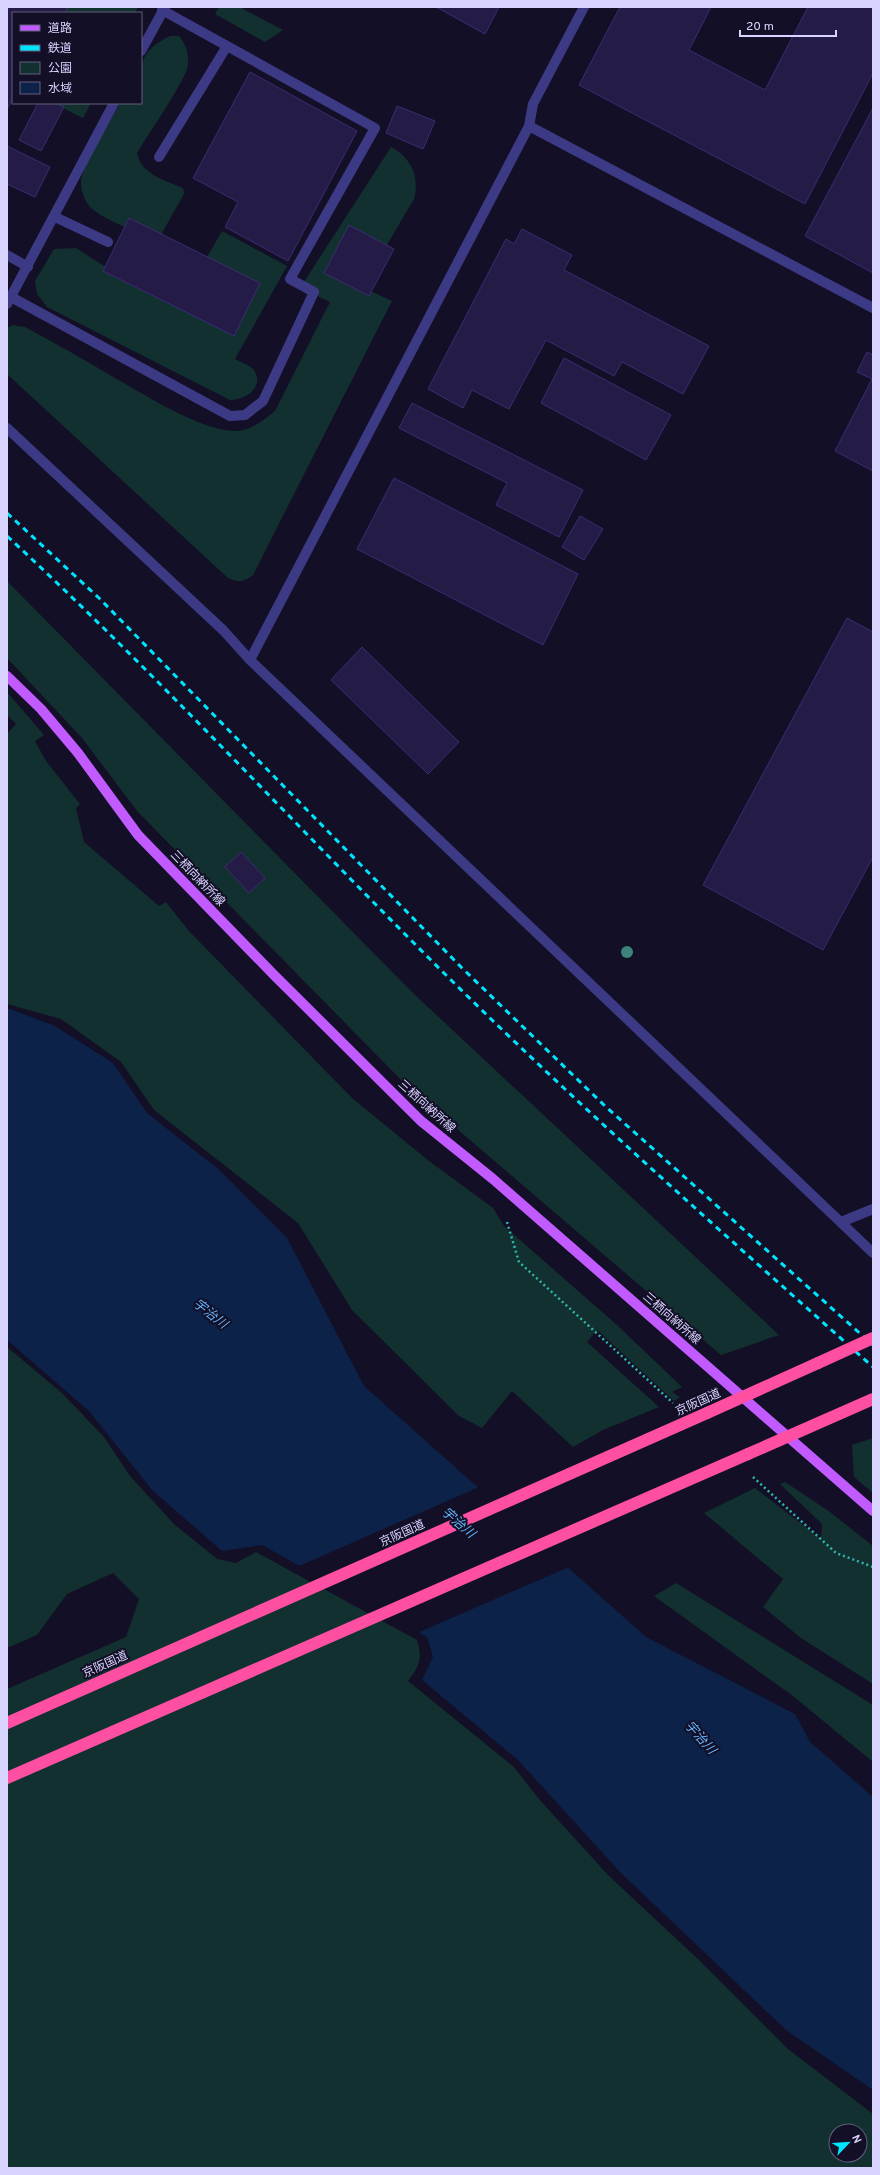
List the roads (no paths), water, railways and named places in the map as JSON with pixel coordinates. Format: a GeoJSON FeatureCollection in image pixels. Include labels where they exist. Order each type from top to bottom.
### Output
{"type":"FeatureCollection","features":[{"type":"Feature","properties":{"kind":"highway","name":"京阪国道"},"geometry":{"type":"LineString","coordinates":[[7,1723],[873,1338]]}},
{"type":"Feature","properties":{"kind":"highway"},"geometry":{"type":"LineString","coordinates":[[7,1778],[873,1399]]}},
{"type":"Feature","properties":{"kind":"main road","name":"三栖向納所線"},"geometry":{"type":"LineString","coordinates":[[7,676],[41,709],[78,753],[138,835],[274,975],[421,1121],[493,1179],[873,1511]]}},
{"type":"Feature","properties":{"kind":"street"},"geometry":{"type":"LineString","coordinates":[[250,660],[529,126],[533,104],[584,7]]}},
{"type":"Feature","properties":{"kind":"street"},"geometry":{"type":"LineString","coordinates":[[113,104],[55,217],[9,300],[230,416],[245,416],[263,401],[314,292],[290,279],[375,128],[227,46],[163,8],[142,49]]}},
{"type":"Feature","properties":{"kind":"street"},"geometry":{"type":"LineString","coordinates":[[160,157],[227,46]]}},
{"type":"Feature","properties":{"kind":"street"},"geometry":{"type":"LineString","coordinates":[[529,126],[873,308]]}},
{"type":"Feature","properties":{"kind":"street"},"geometry":{"type":"LineString","coordinates":[[55,217],[108,242]]}},
{"type":"Feature","properties":{"kind":"street"},"geometry":{"type":"LineString","coordinates":[[7,255],[28,267]]}},
{"type":"Feature","properties":{"kind":"street"},"geometry":{"type":"LineString","coordinates":[[7,428],[224,631],[250,660],[873,1253]]}},
{"type":"Feature","properties":{"kind":"street"},"geometry":{"type":"LineString","coordinates":[[841,1222],[873,1210]]}},
{"type":"Feature","properties":{"kind":"water","name":"宇治川"},"geometry":{"type":"Polygon","coordinates":[[[7,1008],[55,1026],[113,1063],[147,1113],[217,1168],[287,1238],[364,1386],[646,1637],[795,1714],[810,1742],[873,1797],[873,2090],[786,2030],[621,1873],[517,1759],[422,1680],[433,1657],[427,1637],[262,1545],[222,1551],[152,1490],[89,1411],[7,1340],[7,1008]]]}},
{"type":"Feature","properties":{"kind":"railway"},"geometry":{"type":"LineString","coordinates":[[7,513],[100,599],[462,968],[605,1106],[873,1345]]}},
{"type":"Feature","properties":{"kind":"railway"},"geometry":{"type":"LineString","coordinates":[[7,536],[176,700],[395,925],[502,1030],[660,1176],[873,1367]]}}]}
